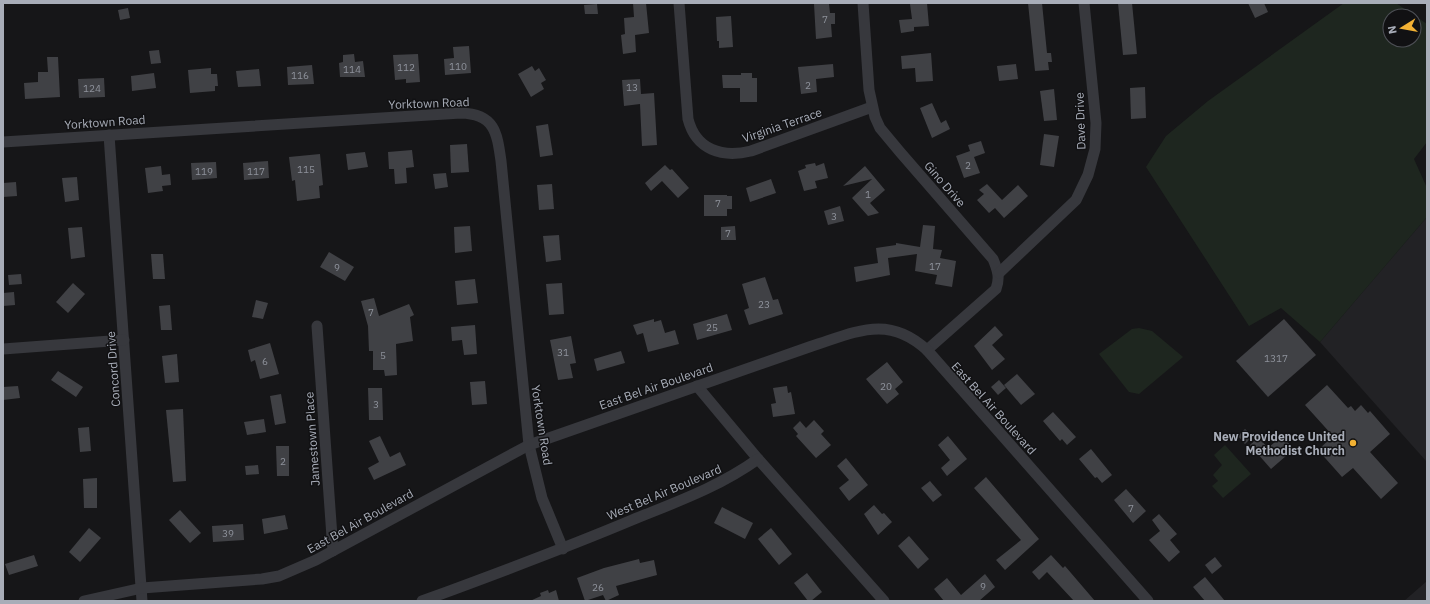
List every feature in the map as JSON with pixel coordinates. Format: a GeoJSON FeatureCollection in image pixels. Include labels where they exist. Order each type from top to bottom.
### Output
{"type":"FeatureCollection","features":[{"type":"Feature","properties":{"kind":"street","name":"Virginia Terrace"},"geometry":{"type":"LineString","coordinates":[[679,3],[688,119],[695,136],[715,151],[732,155],[751,151],[872,107]]}},
{"type":"Feature","properties":{"kind":"street","name":"Gino Drive"},"geometry":{"type":"LineString","coordinates":[[863,3],[872,107],[880,128],[993,259],[999,273]]}},
{"type":"Feature","properties":{"kind":"street","name":"Dave Drive"},"geometry":{"type":"LineString","coordinates":[[999,273],[1076,200],[1082,190],[1093,162],[1096,123],[1084,3]]}},
{"type":"Feature","properties":{"kind":"street","name":"Yorktown Road"},"geometry":{"type":"LineString","coordinates":[[3,142],[461,113],[481,116],[488,121],[495,129],[501,161],[529,445],[542,498],[563,549]]}},
{"type":"Feature","properties":{"kind":"street","name":"Concord Drive"},"geometry":{"type":"LineString","coordinates":[[109,135],[142,601]]}},
{"type":"Feature","properties":{"kind":"street"},"geometry":{"type":"LineString","coordinates":[[927,350],[996,290],[999,282],[999,273]]}},
{"type":"Feature","properties":{"kind":"street","name":"Jamestown Place"},"geometry":{"type":"LineString","coordinates":[[317,326],[333,551]]}},
{"type":"Feature","properties":{"kind":"street","name":"East Bel Air Boulevard"},"geometry":{"type":"LineString","coordinates":[[84,601],[142,588],[262,579],[279,576],[295,570],[333,551],[529,445],[812,346],[871,329],[896,330],[918,342],[927,350],[1148,601]]}},
{"type":"Feature","properties":{"kind":"street"},"geometry":{"type":"LineString","coordinates":[[3,349],[124,340]]}},
{"type":"Feature","properties":{"kind":"street"},"geometry":{"type":"LineString","coordinates":[[697,386],[758,459],[884,601]]}},
{"type":"Feature","properties":{"kind":"street","name":"West Bel Air Boulevard"},"geometry":{"type":"LineString","coordinates":[[422,601],[563,549],[703,491],[736,475],[758,459]]}},
{"type":"Feature","properties":{"kind":"shaded area"},"geometry":{"type":"Polygon","coordinates":[[[1344,3],[1396,3],[1403,8],[1382,8],[1382,48],[1422,48],[1422,21],[1427,24],[1427,142],[1414,159],[1427,188],[1427,217],[1320,342],[1281,308],[1249,326],[1146,167],[1166,136],[1208,101],[1344,3]]]}},
{"type":"Feature","properties":{"kind":"shaded area"},"geometry":{"type":"Polygon","coordinates":[[[1427,217],[1427,462],[1320,342],[1427,217]]]}},
{"type":"Feature","properties":{"kind":"shaded area"},"geometry":{"type":"Polygon","coordinates":[[[1139,328],[1152,331],[1183,357],[1139,394],[1129,392],[1099,354],[1132,329],[1139,328]]]}},
{"type":"Feature","properties":{"kind":"shaded area"},"geometry":{"type":"Polygon","coordinates":[[[1225,445],[1251,474],[1223,498],[1212,486],[1218,481],[1213,475],[1222,465],[1214,455],[1225,445]]]}},
{"type":"Feature","properties":{"kind":"shaded area"},"geometry":{"type":"Polygon","coordinates":[[[1427,581],[1427,601],[1404,601],[1427,581]]]}},
{"type":"Feature","properties":{"kind":"building"},"geometry":{"type":"Polygon","coordinates":[[[633,3],[646,3],[649,33],[635,35],[636,52],[623,54],[621,35],[625,34],[624,18],[634,17],[633,3]]]}},
{"type":"Feature","properties":{"kind":"building"},"geometry":{"type":"Polygon","coordinates":[[[927,3],[929,26],[914,27],[914,31],[901,33],[899,20],[912,19],[910,4],[927,3]]]}},
{"type":"Feature","properties":{"kind":"building"},"geometry":{"type":"Polygon","coordinates":[[[1028,3],[1042,3],[1047,53],[1051,53],[1052,62],[1048,62],[1049,70],[1035,71],[1028,3]]]}},
{"type":"Feature","properties":{"kind":"building"},"geometry":{"type":"Polygon","coordinates":[[[1118,3],[1132,3],[1137,54],[1123,55],[1118,3]]]}},
{"type":"Feature","properties":{"kind":"building"},"geometry":{"type":"Polygon","coordinates":[[[1248,3],[1264,3],[1268,12],[1255,18],[1248,3]]]}},
{"type":"Feature","properties":{"kind":"building"},"geometry":{"type":"Polygon","coordinates":[[[597,4],[598,14],[585,14],[584,5],[597,4]]]}},
{"type":"Feature","properties":{"kind":"building"},"geometry":{"type":"Polygon","coordinates":[[[814,4],[829,4],[830,13],[835,13],[835,24],[831,24],[832,37],[816,39],[814,4]]]}},
{"type":"Feature","properties":{"kind":"building"},"geometry":{"type":"Polygon","coordinates":[[[128,8],[130,18],[120,20],[118,10],[128,8]]]}},
{"type":"Feature","properties":{"kind":"building"},"geometry":{"type":"Polygon","coordinates":[[[731,16],[733,47],[719,48],[719,41],[717,41],[716,17],[731,16]]]}},
{"type":"Feature","properties":{"kind":"building"},"geometry":{"type":"Polygon","coordinates":[[[469,46],[471,73],[445,75],[444,59],[454,58],[453,47],[469,46]]]}},
{"type":"Feature","properties":{"kind":"building"},"geometry":{"type":"Polygon","coordinates":[[[159,50],[161,63],[151,64],[149,51],[159,50]]]}},
{"type":"Feature","properties":{"kind":"building"},"geometry":{"type":"Polygon","coordinates":[[[931,53],[933,81],[916,82],[915,68],[902,69],[901,56],[931,53]]]}},
{"type":"Feature","properties":{"kind":"building"},"geometry":{"type":"Polygon","coordinates":[[[354,54],[355,62],[363,61],[365,77],[340,77],[339,63],[343,62],[343,55],[354,54]]]}},
{"type":"Feature","properties":{"kind":"building"},"geometry":{"type":"Polygon","coordinates":[[[418,54],[420,82],[406,83],[406,79],[395,80],[393,55],[418,54]]]}},
{"type":"Feature","properties":{"kind":"building"},"geometry":{"type":"Polygon","coordinates":[[[47,57],[58,57],[60,97],[25,99],[24,83],[38,82],[38,72],[48,72],[47,57]]]}},
{"type":"Feature","properties":{"kind":"building"},"geometry":{"type":"Polygon","coordinates":[[[833,64],[834,77],[816,79],[817,92],[801,94],[798,67],[833,64]]]}},
{"type":"Feature","properties":{"kind":"building"},"geometry":{"type":"Polygon","coordinates":[[[1016,64],[1018,79],[999,81],[997,66],[1016,64]]]}},
{"type":"Feature","properties":{"kind":"building"},"geometry":{"type":"Polygon","coordinates":[[[312,65],[314,84],[288,85],[287,67],[312,65]]]}},
{"type":"Feature","properties":{"kind":"building"},"geometry":{"type":"Polygon","coordinates":[[[532,66],[535,71],[539,68],[546,80],[541,83],[544,89],[531,97],[518,74],[532,66]]]}},
{"type":"Feature","properties":{"kind":"building"},"geometry":{"type":"Polygon","coordinates":[[[211,68],[211,74],[217,74],[218,86],[215,86],[215,91],[190,93],[188,70],[211,68]]]}},
{"type":"Feature","properties":{"kind":"building"},"geometry":{"type":"Polygon","coordinates":[[[259,69],[261,86],[238,87],[236,71],[259,69]]]}},
{"type":"Feature","properties":{"kind":"building"},"geometry":{"type":"Polygon","coordinates":[[[154,73],[156,88],[132,91],[131,76],[154,73]]]}},
{"type":"Feature","properties":{"kind":"building"},"geometry":{"type":"Polygon","coordinates":[[[741,73],[752,73],[752,78],[757,78],[757,102],[740,102],[740,88],[723,88],[722,75],[741,75],[741,73]]]}},
{"type":"Feature","properties":{"kind":"building"},"geometry":{"type":"Polygon","coordinates":[[[104,78],[105,97],[79,98],[78,79],[104,78]]]}},
{"type":"Feature","properties":{"kind":"building"},"geometry":{"type":"Polygon","coordinates":[[[640,79],[641,94],[654,93],[657,145],[642,146],[640,104],[624,106],[622,80],[640,79]]]}},
{"type":"Feature","properties":{"kind":"building"},"geometry":{"type":"Polygon","coordinates":[[[1145,87],[1146,118],[1131,119],[1130,88],[1145,87]]]}},
{"type":"Feature","properties":{"kind":"building"},"geometry":{"type":"Polygon","coordinates":[[[1054,89],[1057,120],[1044,121],[1040,91],[1054,89]]]}},
{"type":"Feature","properties":{"kind":"building"},"geometry":{"type":"Polygon","coordinates":[[[932,103],[941,123],[946,120],[950,129],[932,138],[920,108],[932,103]]]}},
{"type":"Feature","properties":{"kind":"building"},"geometry":{"type":"Polygon","coordinates":[[[548,124],[553,155],[540,157],[536,126],[548,124]]]}},
{"type":"Feature","properties":{"kind":"building"},"geometry":{"type":"Polygon","coordinates":[[[1044,134],[1059,136],[1054,167],[1040,165],[1044,134]]]}},
{"type":"Feature","properties":{"kind":"building"},"geometry":{"type":"Polygon","coordinates":[[[981,141],[985,153],[974,157],[980,173],[964,178],[956,156],[970,151],[968,145],[981,141]]]}},
{"type":"Feature","properties":{"kind":"building"},"geometry":{"type":"Polygon","coordinates":[[[467,144],[469,172],[451,173],[450,145],[467,144]]]}},
{"type":"Feature","properties":{"kind":"building"},"geometry":{"type":"Polygon","coordinates":[[[412,150],[414,167],[406,168],[407,183],[395,184],[394,169],[389,169],[388,152],[412,150]]]}},
{"type":"Feature","properties":{"kind":"building"},"geometry":{"type":"Polygon","coordinates":[[[365,152],[368,167],[348,170],[346,154],[365,152]]]}},
{"type":"Feature","properties":{"kind":"building"},"geometry":{"type":"Polygon","coordinates":[[[320,154],[323,185],[319,186],[320,198],[297,201],[295,180],[292,181],[289,157],[320,154]]]}},
{"type":"Feature","properties":{"kind":"building"},"geometry":{"type":"Polygon","coordinates":[[[268,161],[269,178],[244,180],[243,163],[268,161]]]}},
{"type":"Feature","properties":{"kind":"building"},"geometry":{"type":"Polygon","coordinates":[[[216,162],[217,178],[192,180],[191,163],[216,162]]]}},
{"type":"Feature","properties":{"kind":"building"},"geometry":{"type":"Polygon","coordinates":[[[815,163],[816,166],[824,163],[828,178],[815,181],[817,188],[804,191],[798,171],[806,168],[805,165],[815,163]]]}},
{"type":"Feature","properties":{"kind":"building"},"geometry":{"type":"Polygon","coordinates":[[[665,165],[670,170],[672,169],[689,188],[678,198],[662,181],[651,191],[645,183],[665,165]]]}},
{"type":"Feature","properties":{"kind":"building"},"geometry":{"type":"Polygon","coordinates":[[[161,166],[162,175],[170,174],[171,185],[162,186],[163,191],[148,193],[145,168],[161,166]]]}},
{"type":"Feature","properties":{"kind":"building"},"geometry":{"type":"Polygon","coordinates":[[[865,166],[885,190],[870,203],[879,213],[868,216],[852,198],[872,179],[843,186],[865,166]]]}},
{"type":"Feature","properties":{"kind":"building"},"geometry":{"type":"Polygon","coordinates":[[[446,173],[448,187],[435,189],[433,174],[446,173]]]}},
{"type":"Feature","properties":{"kind":"building"},"geometry":{"type":"Polygon","coordinates":[[[77,177],[79,200],[65,202],[62,178],[77,177]]]}},
{"type":"Feature","properties":{"kind":"building"},"geometry":{"type":"Polygon","coordinates":[[[771,179],[776,193],[750,202],[746,188],[771,179]]]}},
{"type":"Feature","properties":{"kind":"building"},"geometry":{"type":"Polygon","coordinates":[[[16,182],[17,196],[3,197],[3,183],[16,182]]]}},
{"type":"Feature","properties":{"kind":"building"},"geometry":{"type":"Polygon","coordinates":[[[552,184],[554,209],[539,210],[537,185],[552,184]]]}},
{"type":"Feature","properties":{"kind":"building"},"geometry":{"type":"Polygon","coordinates":[[[987,184],[1002,200],[1018,185],[1028,196],[1004,218],[995,208],[989,213],[977,200],[984,194],[979,190],[987,184]]]}},
{"type":"Feature","properties":{"kind":"building"},"geometry":{"type":"Polygon","coordinates":[[[704,195],[732,196],[732,209],[727,209],[727,216],[704,216],[704,195]]]}},
{"type":"Feature","properties":{"kind":"building"},"geometry":{"type":"Polygon","coordinates":[[[840,206],[844,221],[828,225],[824,211],[840,206]]]}},
{"type":"Feature","properties":{"kind":"building"},"geometry":{"type":"Polygon","coordinates":[[[923,225],[935,226],[933,249],[942,250],[940,258],[956,261],[952,287],[935,284],[937,275],[915,271],[917,254],[888,258],[890,275],[856,282],[854,267],[878,263],[876,248],[896,245],[896,243],[920,247],[923,225]]]}},
{"type":"Feature","properties":{"kind":"building"},"geometry":{"type":"Polygon","coordinates":[[[470,226],[472,251],[455,253],[454,227],[470,226]]]}},
{"type":"Feature","properties":{"kind":"building"},"geometry":{"type":"Polygon","coordinates":[[[735,226],[736,240],[721,240],[721,227],[735,226]]]}},
{"type":"Feature","properties":{"kind":"building"},"geometry":{"type":"Polygon","coordinates":[[[82,227],[85,257],[71,259],[68,228],[82,227]]]}},
{"type":"Feature","properties":{"kind":"building"},"geometry":{"type":"Polygon","coordinates":[[[559,235],[561,260],[546,262],[543,236],[559,235]]]}},
{"type":"Feature","properties":{"kind":"building"},"geometry":{"type":"Polygon","coordinates":[[[329,252],[354,267],[345,281],[320,267],[329,252]]]}},
{"type":"Feature","properties":{"kind":"building"},"geometry":{"type":"Polygon","coordinates":[[[151,254],[163,254],[165,279],[153,279],[151,254]]]}},
{"type":"Feature","properties":{"kind":"building"},"geometry":{"type":"Polygon","coordinates":[[[21,274],[22,284],[9,285],[8,275],[21,274]]]}},
{"type":"Feature","properties":{"kind":"building"},"geometry":{"type":"Polygon","coordinates":[[[765,277],[773,300],[778,299],[783,314],[749,325],[744,310],[749,308],[742,284],[765,277]]]}},
{"type":"Feature","properties":{"kind":"building"},"geometry":{"type":"Polygon","coordinates":[[[475,279],[478,303],[457,305],[455,281],[475,279]]]}},
{"type":"Feature","properties":{"kind":"building"},"geometry":{"type":"Polygon","coordinates":[[[73,283],[85,294],[68,313],[56,302],[73,283]]]}},
{"type":"Feature","properties":{"kind":"building"},"geometry":{"type":"Polygon","coordinates":[[[562,283],[564,314],[549,315],[546,284],[562,283]]]}},
{"type":"Feature","properties":{"kind":"building"},"geometry":{"type":"Polygon","coordinates":[[[14,292],[15,305],[3,306],[3,293],[14,292]]]}},
{"type":"Feature","properties":{"kind":"building"},"geometry":{"type":"Polygon","coordinates":[[[374,298],[379,316],[409,304],[414,315],[410,317],[413,341],[396,344],[397,375],[385,376],[384,370],[373,370],[373,351],[369,351],[368,326],[361,301],[374,298]]]}},
{"type":"Feature","properties":{"kind":"building"},"geometry":{"type":"Polygon","coordinates":[[[256,300],[268,303],[263,319],[252,317],[256,300]]]}},
{"type":"Feature","properties":{"kind":"building"},"geometry":{"type":"Polygon","coordinates":[[[170,305],[172,330],[161,330],[159,306],[170,305]]]}},
{"type":"Feature","properties":{"kind":"building"},"geometry":{"type":"Polygon","coordinates":[[[727,314],[732,330],[697,340],[693,324],[727,314]]]}},
{"type":"Feature","properties":{"kind":"building"},"geometry":{"type":"Polygon","coordinates":[[[654,319],[654,322],[661,320],[665,333],[675,330],[679,344],[648,352],[643,333],[637,335],[633,325],[654,319]]]}},
{"type":"Feature","properties":{"kind":"building"},"geometry":{"type":"Polygon","coordinates":[[[1284,319],[1316,355],[1268,397],[1236,361],[1284,319]]]}},
{"type":"Feature","properties":{"kind":"building"},"geometry":{"type":"Polygon","coordinates":[[[475,325],[477,354],[464,355],[462,340],[452,341],[451,327],[475,325]]]}},
{"type":"Feature","properties":{"kind":"building"},"geometry":{"type":"Polygon","coordinates":[[[995,326],[1003,335],[992,345],[1005,359],[992,370],[974,346],[995,326]]]}},
{"type":"Feature","properties":{"kind":"building"},"geometry":{"type":"Polygon","coordinates":[[[571,336],[576,363],[570,364],[573,378],[558,380],[550,340],[571,336]]]}},
{"type":"Feature","properties":{"kind":"building"},"geometry":{"type":"Polygon","coordinates":[[[270,343],[279,374],[260,379],[255,360],[251,362],[248,350],[270,343]]]}},
{"type":"Feature","properties":{"kind":"building"},"geometry":{"type":"Polygon","coordinates":[[[621,351],[625,363],[597,371],[594,359],[621,351]]]}},
{"type":"Feature","properties":{"kind":"building"},"geometry":{"type":"Polygon","coordinates":[[[177,354],[179,382],[165,383],[162,356],[177,354]]]}},
{"type":"Feature","properties":{"kind":"building"},"geometry":{"type":"Polygon","coordinates":[[[887,362],[903,382],[895,389],[899,394],[887,404],[866,379],[887,362]]]}},
{"type":"Feature","properties":{"kind":"building"},"geometry":{"type":"Polygon","coordinates":[[[58,371],[83,387],[76,397],[51,380],[58,371]]]}},
{"type":"Feature","properties":{"kind":"building"},"geometry":{"type":"Polygon","coordinates":[[[1017,374],[1035,394],[1021,405],[1004,385],[1017,374]]]}},
{"type":"Feature","properties":{"kind":"building"},"geometry":{"type":"Polygon","coordinates":[[[999,380],[1006,388],[998,395],[991,387],[999,380]]]}},
{"type":"Feature","properties":{"kind":"building"},"geometry":{"type":"Polygon","coordinates":[[[485,381],[487,404],[472,405],[470,382],[485,381]]]}},
{"type":"Feature","properties":{"kind":"building","name":"New Providence United Methodist Church"},"geometry":{"type":"Polygon","coordinates":[[[1327,385],[1348,408],[1351,406],[1355,411],[1361,405],[1368,413],[1370,411],[1390,434],[1370,452],[1398,483],[1381,499],[1353,468],[1342,477],[1318,450],[1333,436],[1305,405],[1327,385]]]}},
{"type":"Feature","properties":{"kind":"building"},"geometry":{"type":"Polygon","coordinates":[[[18,386],[20,398],[3,400],[3,387],[18,386]]]}},
{"type":"Feature","properties":{"kind":"building"},"geometry":{"type":"Polygon","coordinates":[[[787,386],[788,393],[791,392],[795,414],[773,417],[771,404],[776,403],[773,388],[787,386]]]}},
{"type":"Feature","properties":{"kind":"building"},"geometry":{"type":"Polygon","coordinates":[[[368,388],[382,388],[383,420],[369,420],[368,388]]]}},
{"type":"Feature","properties":{"kind":"building"},"geometry":{"type":"Polygon","coordinates":[[[281,394],[286,423],[275,425],[270,396],[281,394]]]}},
{"type":"Feature","properties":{"kind":"building"},"geometry":{"type":"Polygon","coordinates":[[[183,409],[186,481],[173,482],[166,410],[183,409]]]}},
{"type":"Feature","properties":{"kind":"building"},"geometry":{"type":"Polygon","coordinates":[[[1053,412],[1076,437],[1067,445],[1062,439],[1060,441],[1043,421],[1053,412]]]}},
{"type":"Feature","properties":{"kind":"building"},"geometry":{"type":"Polygon","coordinates":[[[264,419],[266,432],[247,435],[244,422],[264,419]]]}},
{"type":"Feature","properties":{"kind":"building"},"geometry":{"type":"Polygon","coordinates":[[[814,420],[824,431],[821,434],[831,445],[816,458],[796,436],[798,434],[793,428],[800,421],[806,428],[814,420]]]}},
{"type":"Feature","properties":{"kind":"building"},"geometry":{"type":"Polygon","coordinates":[[[89,427],[91,451],[80,452],[78,428],[89,427]]]}},
{"type":"Feature","properties":{"kind":"building"},"geometry":{"type":"Polygon","coordinates":[[[1245,429],[1253,436],[1245,444],[1238,436],[1245,429]]]}},
{"type":"Feature","properties":{"kind":"building"},"geometry":{"type":"Polygon","coordinates":[[[380,436],[390,457],[400,452],[406,465],[374,480],[368,468],[379,462],[369,441],[380,436]]]}},
{"type":"Feature","properties":{"kind":"building"},"geometry":{"type":"Polygon","coordinates":[[[948,436],[967,459],[947,476],[941,468],[950,460],[938,445],[948,436]]]}},
{"type":"Feature","properties":{"kind":"building"},"geometry":{"type":"Polygon","coordinates":[[[1282,436],[1294,449],[1271,469],[1250,445],[1258,437],[1268,448],[1282,436]]]}},
{"type":"Feature","properties":{"kind":"building"},"geometry":{"type":"Polygon","coordinates":[[[276,446],[289,446],[289,476],[277,476],[276,446]]]}},
{"type":"Feature","properties":{"kind":"building"},"geometry":{"type":"Polygon","coordinates":[[[1091,449],[1112,475],[1102,483],[1097,477],[1095,478],[1079,459],[1091,449]]]}},
{"type":"Feature","properties":{"kind":"building"},"geometry":{"type":"Polygon","coordinates":[[[846,458],[868,485],[849,501],[839,488],[849,480],[837,466],[846,458]]]}},
{"type":"Feature","properties":{"kind":"building"},"geometry":{"type":"Polygon","coordinates":[[[258,465],[259,474],[246,475],[245,466],[258,465]]]}},
{"type":"Feature","properties":{"kind":"building"},"geometry":{"type":"Polygon","coordinates":[[[986,477],[1039,539],[1005,570],[996,560],[1021,540],[974,488],[986,477]]]}},
{"type":"Feature","properties":{"kind":"building"},"geometry":{"type":"Polygon","coordinates":[[[97,478],[97,508],[84,508],[83,479],[97,478]]]}},
{"type":"Feature","properties":{"kind":"building"},"geometry":{"type":"Polygon","coordinates":[[[930,481],[942,495],[933,502],[921,488],[930,481]]]}},
{"type":"Feature","properties":{"kind":"building"},"geometry":{"type":"Polygon","coordinates":[[[1126,489],[1146,511],[1133,523],[1114,500],[1126,489]]]}},
{"type":"Feature","properties":{"kind":"building"},"geometry":{"type":"Polygon","coordinates":[[[874,505],[892,522],[878,535],[864,514],[874,505]]]}},
{"type":"Feature","properties":{"kind":"building"},"geometry":{"type":"Polygon","coordinates":[[[722,507],[753,523],[745,539],[714,523],[722,507]]]}},
{"type":"Feature","properties":{"kind":"building"},"geometry":{"type":"Polygon","coordinates":[[[180,510],[201,533],[190,543],[169,520],[180,510]]]}},
{"type":"Feature","properties":{"kind":"building"},"geometry":{"type":"Polygon","coordinates":[[[1159,514],[1177,534],[1170,540],[1180,552],[1169,562],[1149,540],[1160,531],[1152,520],[1159,514]]]}},
{"type":"Feature","properties":{"kind":"building"},"geometry":{"type":"Polygon","coordinates":[[[285,515],[288,529],[264,534],[262,519],[285,515]]]}},
{"type":"Feature","properties":{"kind":"building"},"geometry":{"type":"Polygon","coordinates":[[[243,524],[244,540],[213,542],[212,526],[243,524]]]}},
{"type":"Feature","properties":{"kind":"building"},"geometry":{"type":"Polygon","coordinates":[[[89,528],[101,538],[80,562],[69,552],[89,528]]]}},
{"type":"Feature","properties":{"kind":"building"},"geometry":{"type":"Polygon","coordinates":[[[771,528],[792,554],[779,565],[758,539],[771,528]]]}},
{"type":"Feature","properties":{"kind":"building"},"geometry":{"type":"Polygon","coordinates":[[[909,536],[929,559],[918,569],[898,546],[909,536]]]}},
{"type":"Feature","properties":{"kind":"building"},"geometry":{"type":"Polygon","coordinates":[[[34,555],[38,566],[9,575],[5,564],[34,555]]]}},
{"type":"Feature","properties":{"kind":"building"},"geometry":{"type":"Polygon","coordinates":[[[1051,555],[1063,568],[1065,566],[1095,601],[1074,601],[1047,572],[1039,580],[1032,572],[1051,555]]]}},
{"type":"Feature","properties":{"kind":"building"},"geometry":{"type":"Polygon","coordinates":[[[1215,557],[1222,566],[1212,574],[1205,565],[1215,557]]]}},
{"type":"Feature","properties":{"kind":"building"},"geometry":{"type":"Polygon","coordinates":[[[639,559],[640,563],[654,560],[657,575],[616,586],[619,595],[606,601],[603,595],[585,601],[577,578],[604,568],[639,559]]]}},
{"type":"Feature","properties":{"kind":"building"},"geometry":{"type":"Polygon","coordinates":[[[807,573],[822,592],[811,601],[808,601],[794,583],[807,573]]]}},
{"type":"Feature","properties":{"kind":"building"},"geometry":{"type":"Polygon","coordinates":[[[985,574],[995,587],[979,601],[944,601],[934,589],[947,578],[961,595],[985,574]]]}},
{"type":"Feature","properties":{"kind":"building"},"geometry":{"type":"Polygon","coordinates":[[[1205,577],[1225,601],[1205,601],[1193,587],[1205,577]]]}},
{"type":"Feature","properties":{"kind":"building"},"geometry":{"type":"Polygon","coordinates":[[[548,590],[549,593],[556,590],[559,601],[530,601],[541,596],[540,593],[548,590]]]}},
{"type":"Feature","properties":{"kind":"place","name":"New Providence United Methodist Church"},"geometry":{"type":"Point","coordinates":[1353,443]}}]}
